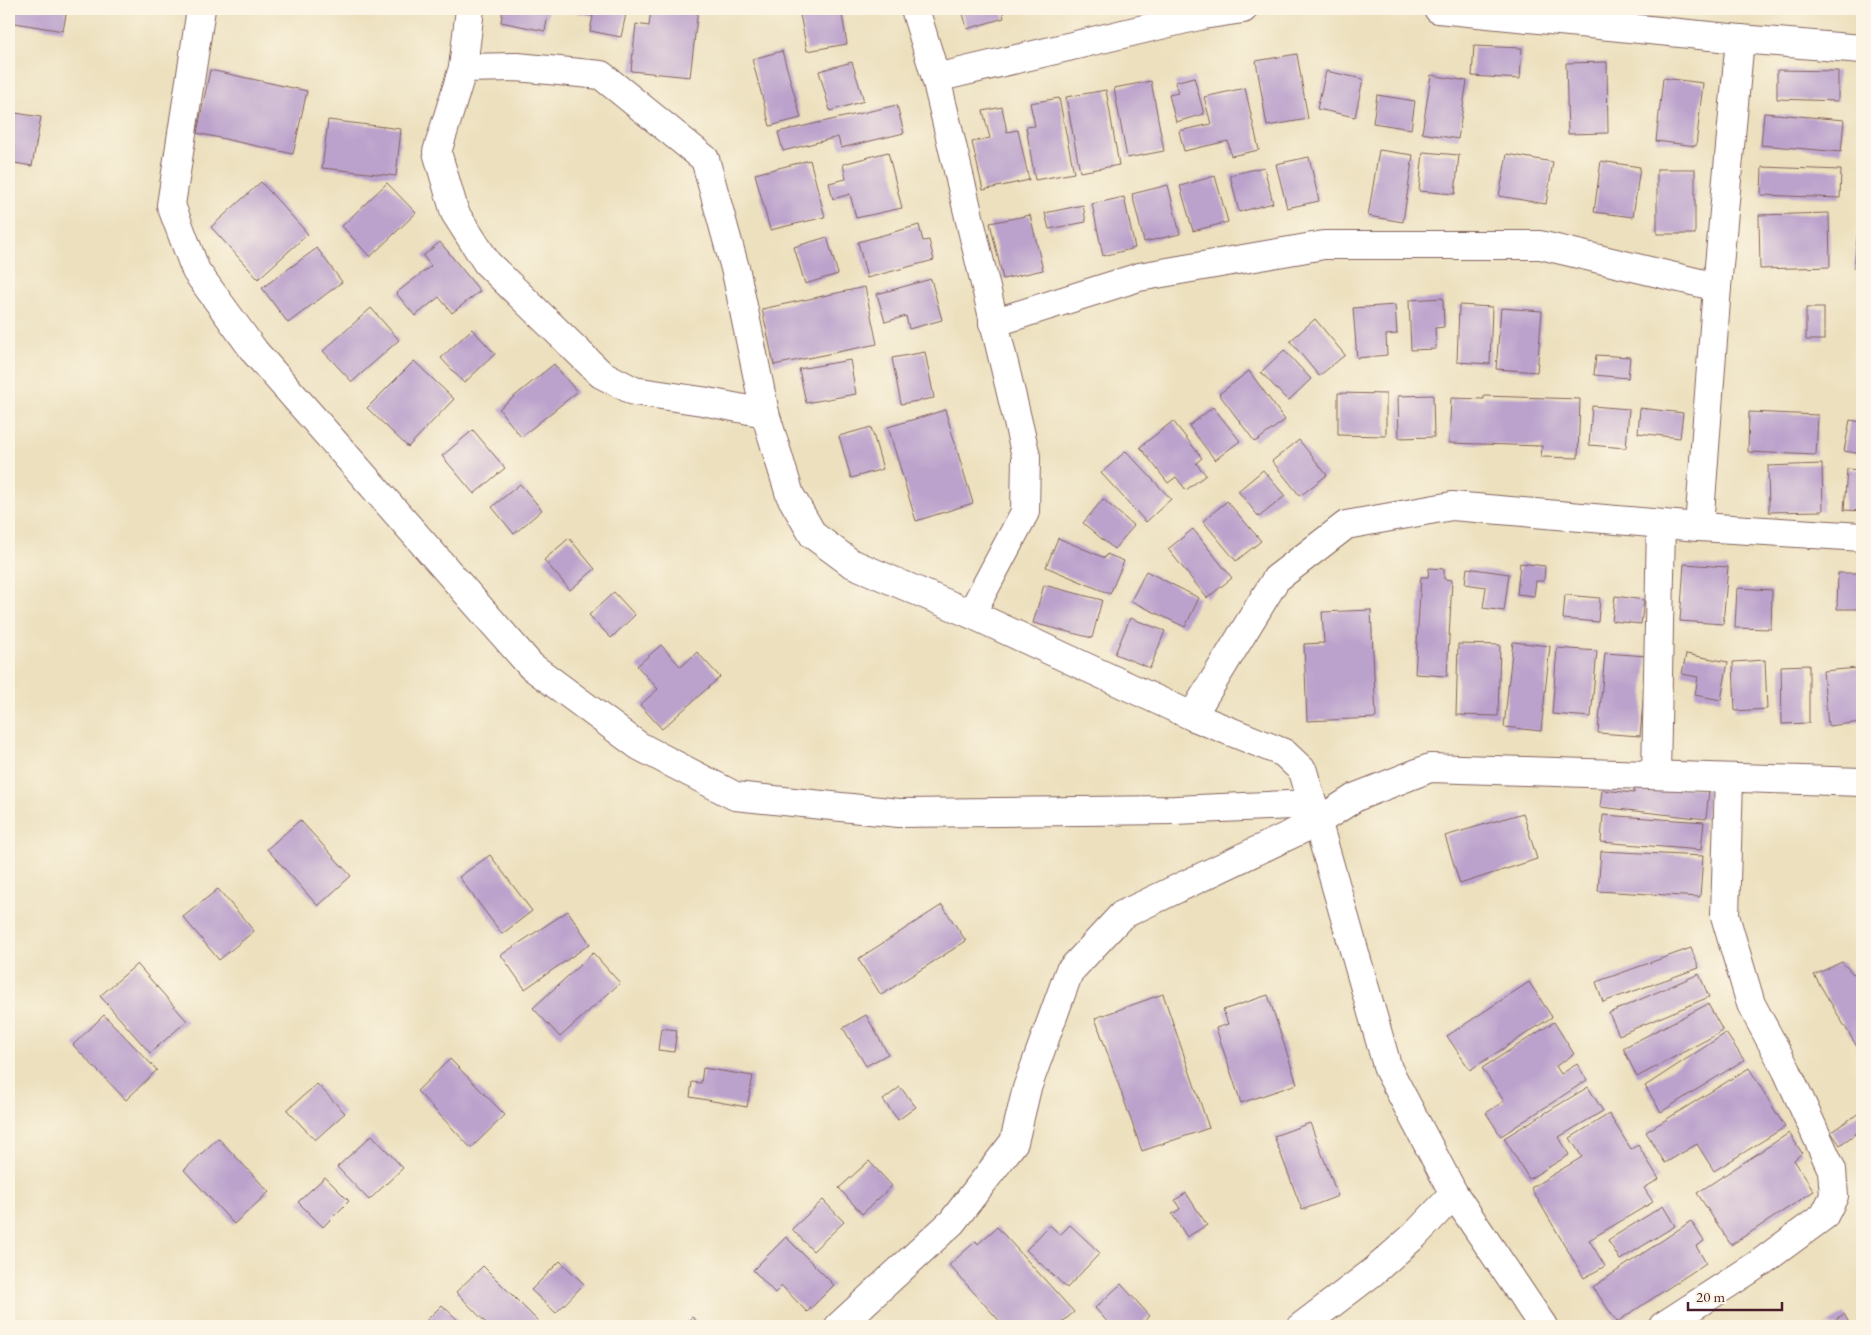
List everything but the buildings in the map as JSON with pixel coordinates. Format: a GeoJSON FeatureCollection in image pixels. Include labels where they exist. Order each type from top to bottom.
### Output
{"type":"FeatureCollection","features":[{"type":"Feature","properties":{"kind":"street"},"geometry":{"type":"LineString","coordinates":[[201,9],[171,205],[196,271],[256,352],[531,666],[639,746],[735,796],[899,813],[1175,810],[1315,813]]}},
{"type":"Feature","properties":{"kind":"street"},"geometry":{"type":"LineString","coordinates":[[470,9],[463,68],[437,152],[455,213],[487,263],[601,374],[634,391],[702,400],[765,413]]}},
{"type":"Feature","properties":{"kind":"street"},"geometry":{"type":"LineString","coordinates":[[915,9],[936,78],[1026,456],[1025,512],[971,614]]}},
{"type":"Feature","properties":{"kind":"street"},"geometry":{"type":"LineString","coordinates":[[936,78],[1203,15],[1243,9]]}},
{"type":"Feature","properties":{"kind":"street"},"geometry":{"type":"LineString","coordinates":[[1438,9],[1740,40],[1862,49]]}},
{"type":"Feature","properties":{"kind":"street"},"geometry":{"type":"LineString","coordinates":[[1699,527],[1717,287],[1740,40]]}},
{"type":"Feature","properties":{"kind":"street"},"geometry":{"type":"LineString","coordinates":[[463,68],[517,67],[601,75],[705,159],[736,272],[765,413],[790,495],[813,535],[851,563],[971,614],[1192,716],[1284,753],[1304,770],[1388,1068],[1454,1194],[1543,1326]]}},
{"type":"Feature","properties":{"kind":"street"},"geometry":{"type":"LineString","coordinates":[[993,323],[1139,277],[1324,245],[1540,244],[1717,287]]}},
{"type":"Feature","properties":{"kind":"street"},"geometry":{"type":"LineString","coordinates":[[1192,716],[1276,579],[1346,525],[1452,506],[1699,527],[1862,537]]}},
{"type":"Feature","properties":{"kind":"street"},"geometry":{"type":"LineString","coordinates":[[1656,775],[1661,524]]}},
{"type":"Feature","properties":{"kind":"street"},"geometry":{"type":"LineString","coordinates":[[839,1326],[952,1222],[1014,1142],[1027,1088],[1069,972],[1122,915],[1315,813],[1430,768],[1862,782]]}},
{"type":"Feature","properties":{"kind":"street"},"geometry":{"type":"LineString","coordinates":[[1664,1326],[1760,1263],[1824,1216],[1834,1196],[1832,1170],[1787,1071],[1751,1004],[1725,916],[1728,778]]}},
{"type":"Feature","properties":{"kind":"street"},"geometry":{"type":"LineString","coordinates":[[1302,1326],[1380,1266],[1415,1235],[1454,1194]]}}]}
